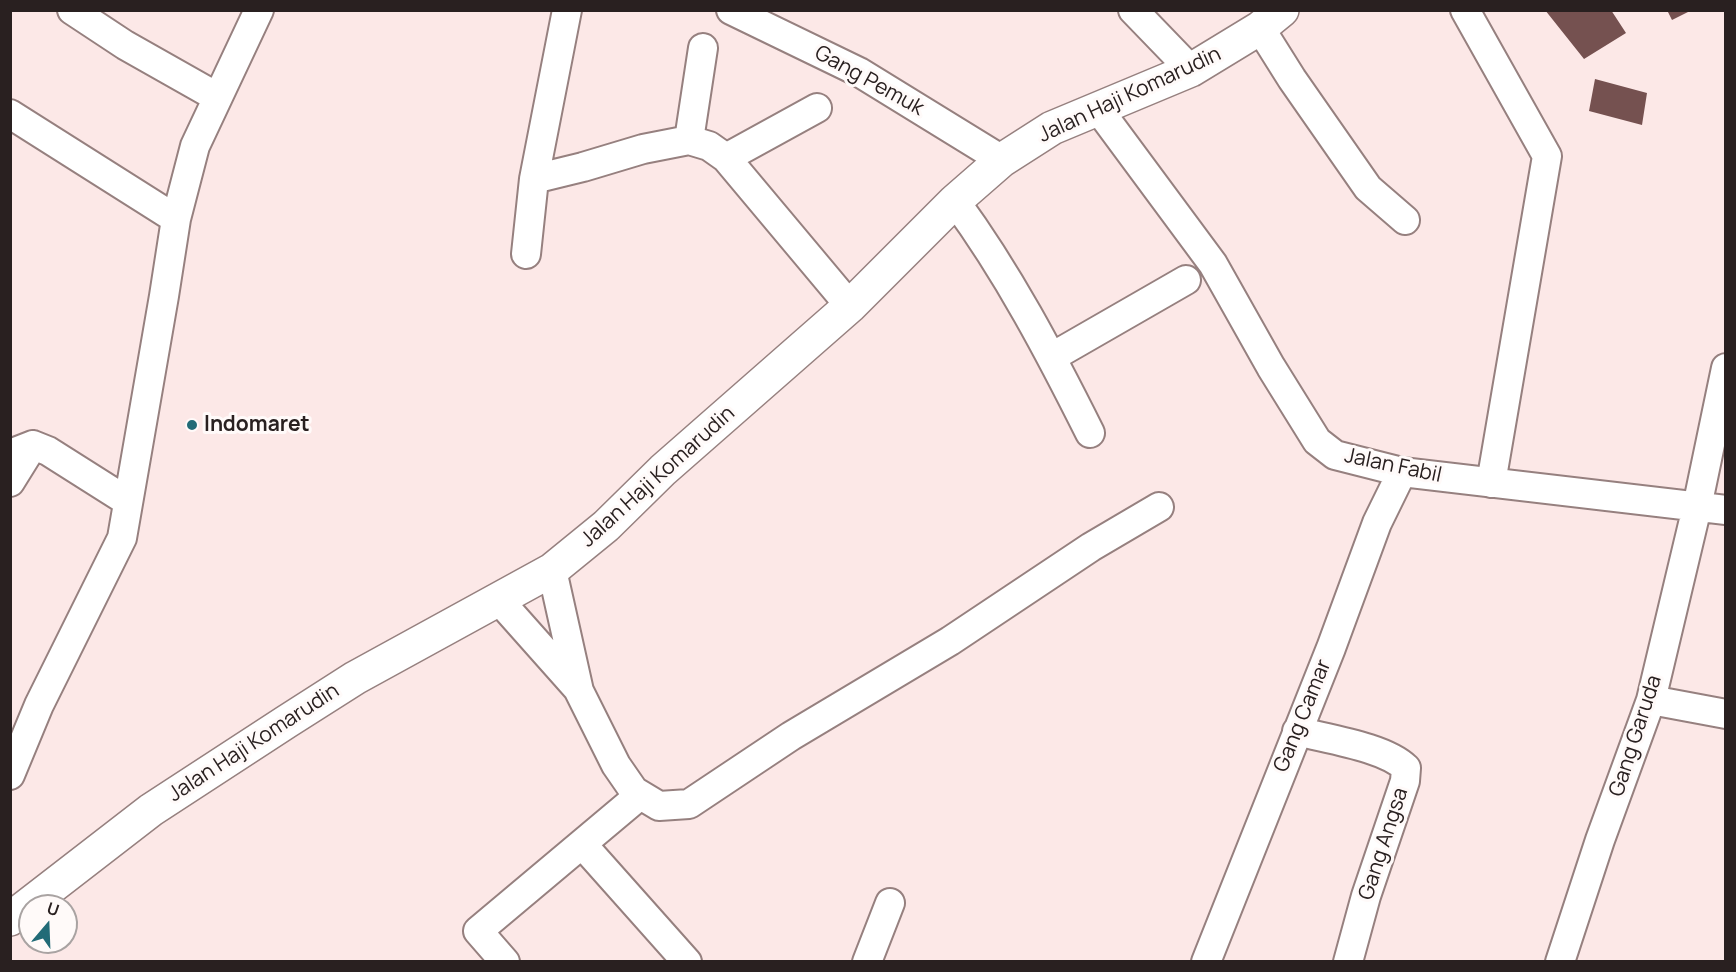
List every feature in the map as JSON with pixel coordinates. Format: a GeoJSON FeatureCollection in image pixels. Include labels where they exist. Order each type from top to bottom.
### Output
{"type":"FeatureCollection","features":[{"type":"Feature","properties":{"kind":"street"},"geometry":{"type":"LineString","coordinates":[[72,10],[124,45],[217,97]]}},
{"type":"Feature","properties":{"kind":"street"},"geometry":{"type":"LineString","coordinates":[[10,776],[39,705],[122,538],[176,219],[195,146],[259,10]]}},
{"type":"Feature","properties":{"kind":"street"},"geometry":{"type":"LineString","coordinates":[[526,254],[534,179],[567,10]]}},
{"type":"Feature","properties":{"kind":"street","name":"Gang Pemuk"},"geometry":{"type":"LineString","coordinates":[[730,10],[859,72],[1002,160]]}},
{"type":"Feature","properties":{"kind":"street"},"geometry":{"type":"LineString","coordinates":[[1133,10],[1191,70]]}},
{"type":"Feature","properties":{"kind":"street"},"geometry":{"type":"LineString","coordinates":[[1465,10],[1547,156],[1491,483]]}},
{"type":"Feature","properties":{"kind":"street"},"geometry":{"type":"LineString","coordinates":[[1271,19],[1292,79],[1368,188],[1405,220]]}},
{"type":"Feature","properties":{"kind":"street","name":"Jalan Haji Komarudin"},"geometry":{"type":"LineString","coordinates":[[10,920],[151,810],[355,678],[552,570],[606,526],[663,470],[850,306],[955,201],[1002,160],[1052,128],[1191,70],[1271,19]]}},
{"type":"Feature","properties":{"kind":"street"},"geometry":{"type":"LineString","coordinates":[[688,140],[703,48]]}},
{"type":"Feature","properties":{"kind":"street"},"geometry":{"type":"LineString","coordinates":[[726,158],[817,108]]}},
{"type":"Feature","properties":{"kind":"street","name":"Jalan Fabil"},"geometry":{"type":"LineString","coordinates":[[1099,110],[1213,264],[1271,367],[1317,441],[1335,454],[1402,472],[1725,510]]}},
{"type":"Feature","properties":{"kind":"street"},"geometry":{"type":"LineString","coordinates":[[10,114],[176,219]]}},
{"type":"Feature","properties":{"kind":"street"},"geometry":{"type":"LineString","coordinates":[[534,179],[583,168],[643,149],[688,140],[709,146],[726,158],[850,306]]}},
{"type":"Feature","properties":{"kind":"street"},"geometry":{"type":"LineString","coordinates":[[955,201],[978,232],[1052,357],[1090,433]]}},
{"type":"Feature","properties":{"kind":"street"},"geometry":{"type":"LineString","coordinates":[[1052,357],[1186,280]]}},
{"type":"Feature","properties":{"kind":"street","name":"Gang Garuda"},"geometry":{"type":"LineString","coordinates":[[1560,962],[1600,840],[1651,700],[1697,507],[1725,368]]}},
{"type":"Feature","properties":{"kind":"street"},"geometry":{"type":"LineString","coordinates":[[10,482],[22,450],[48,451],[127,501]]}},
{"type":"Feature","properties":{"kind":"street","name":"Gang Camar"},"geometry":{"type":"LineString","coordinates":[[1206,962],[1377,523],[1402,472]]}},
{"type":"Feature","properties":{"kind":"street"},"geometry":{"type":"LineString","coordinates":[[552,570],[579,691],[616,765],[634,791],[658,806],[689,804],[791,736],[950,641],[1091,547],[1159,507]]}},
{"type":"Feature","properties":{"kind":"street"},"geometry":{"type":"LineString","coordinates":[[498,598],[579,691]]}},
{"type":"Feature","properties":{"kind":"street"},"geometry":{"type":"LineString","coordinates":[[1651,700],[1725,714]]}},
{"type":"Feature","properties":{"kind":"street","name":"Gang Angsa"},"geometry":{"type":"LineString","coordinates":[[1297,731],[1383,754],[1398,760],[1406,768],[1405,781],[1366,896],[1348,962]]}},
{"type":"Feature","properties":{"kind":"street"},"geometry":{"type":"LineString","coordinates":[[505,962],[478,931],[640,795]]}},
{"type":"Feature","properties":{"kind":"street"},"geometry":{"type":"LineString","coordinates":[[582,844],[687,962]]}},
{"type":"Feature","properties":{"kind":"street"},"geometry":{"type":"LineString","coordinates":[[867,962],[890,903]]}},
{"type":"Feature","properties":{"kind":"building"},"geometry":{"type":"Polygon","coordinates":[[[1545,10],[1611,10],[1626,33],[1584,59],[1545,10]]]}},
{"type":"Feature","properties":{"kind":"building"},"geometry":{"type":"Polygon","coordinates":[[[1667,10],[1692,10],[1672,20],[1667,10]]]}},
{"type":"Feature","properties":{"kind":"building"},"geometry":{"type":"Polygon","coordinates":[[[1595,79],[1647,93],[1642,125],[1589,111],[1595,79]]]}},
{"type":"Feature","properties":{"kind":"place","name":"Indomaret"},"geometry":{"type":"Point","coordinates":[192,425]}}]}
